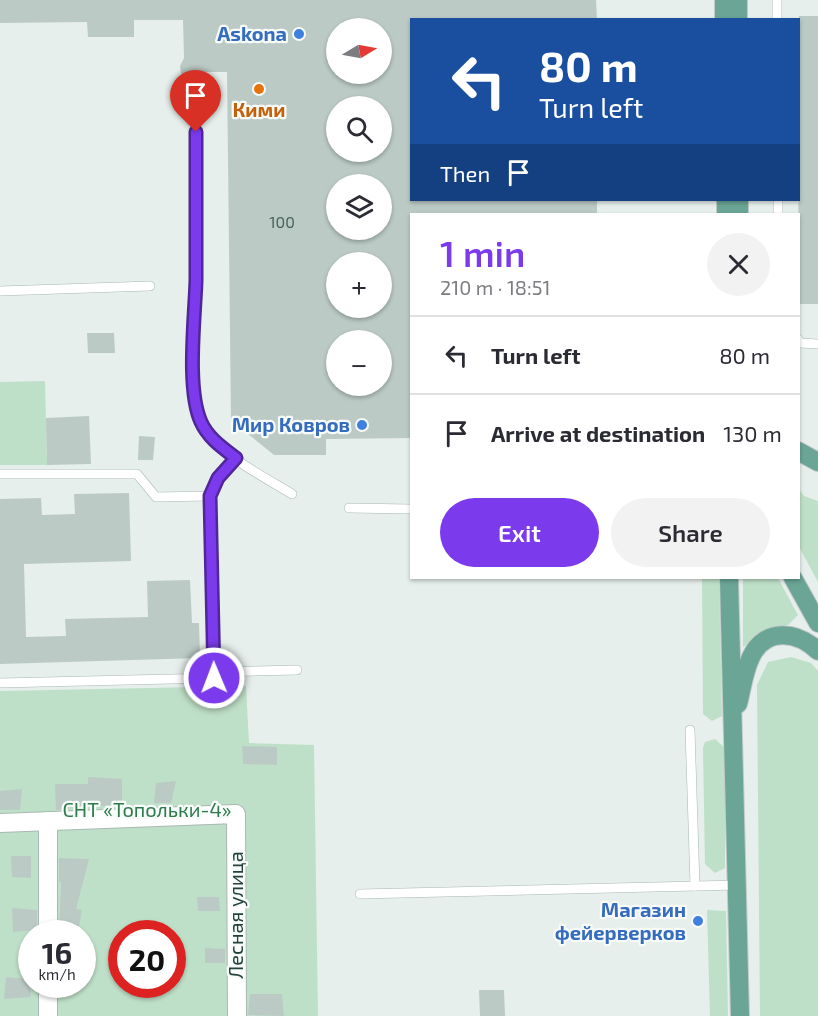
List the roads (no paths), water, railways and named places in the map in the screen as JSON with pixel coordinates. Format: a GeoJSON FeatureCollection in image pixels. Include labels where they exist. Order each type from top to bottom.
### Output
{"type":"FeatureCollection","features":[{"type":"Feature","properties":{"kind":"main road"},"geometry":{"type":"LineString","coordinates":[[724,0],[724,18]]}},
{"type":"Feature","properties":{"kind":"main road"},"geometry":{"type":"LineString","coordinates":[[738,0],[738,18]]}},
{"type":"Feature","properties":{"kind":"main road"},"geometry":{"type":"LineString","coordinates":[[800,452],[818,462]]}},
{"type":"Feature","properties":{"kind":"main road"},"geometry":{"type":"LineString","coordinates":[[729,579],[740,1016]]}},
{"type":"Feature","properties":{"kind":"main road"},"geometry":{"type":"LineString","coordinates":[[794,579],[818,623]]}},
{"type":"Feature","properties":{"kind":"main road"},"geometry":{"type":"LineString","coordinates":[[732,726],[749,660],[764,641],[778,634],[786,634],[801,638],[818,651]]}},
{"type":"Feature","properties":{"kind":"street","name":"Лесная улица"},"geometry":{"type":"LineString","coordinates":[[48,821],[236,814],[237,1016]]}},
{"type":"Feature","properties":{"kind":"street"},"geometry":{"type":"LineString","coordinates":[[0,823],[48,821],[48,920]]}},
{"type":"Feature","properties":{"kind":"street"},"geometry":{"type":"LineString","coordinates":[[48,998],[48,1016]]}},
{"type":"Feature","properties":{"kind":"lane"},"geometry":{"type":"LineString","coordinates":[[777,0],[777,18]]}},
{"type":"Feature","properties":{"kind":"lane"},"geometry":{"type":"LineString","coordinates":[[196,132],[196,282],[193,333],[196,398],[200,421],[208,434],[236,458],[292,494]]}},
{"type":"Feature","properties":{"kind":"lane"},"geometry":{"type":"LineString","coordinates":[[0,291],[150,286]]}},
{"type":"Feature","properties":{"kind":"lane"},"geometry":{"type":"LineString","coordinates":[[800,343],[818,344]]}},
{"type":"Feature","properties":{"kind":"lane"},"geometry":{"type":"LineString","coordinates":[[0,683],[214,678],[210,496],[218,478],[236,458]]}},
{"type":"Feature","properties":{"kind":"lane"},"geometry":{"type":"LineString","coordinates":[[0,474],[137,474],[156,497],[210,496]]}},
{"type":"Feature","properties":{"kind":"lane"},"geometry":{"type":"LineString","coordinates":[[349,508],[410,508]]}},
{"type":"Feature","properties":{"kind":"lane"},"geometry":{"type":"LineString","coordinates":[[214,672],[297,670]]}},
{"type":"Feature","properties":{"kind":"lane"},"geometry":{"type":"LineString","coordinates":[[690,730],[695,886]]}},
{"type":"Feature","properties":{"kind":"lane"},"geometry":{"type":"LineString","coordinates":[[360,894],[738,885]]}},
{"type":"Feature","properties":{"kind":"place","name":"Askona"},"geometry":{"type":"Point","coordinates":[299,34]}},
{"type":"Feature","properties":{"kind":"place","name":"Кими"},"geometry":{"type":"Point","coordinates":[259,89]}},
{"type":"Feature","properties":{"kind":"place","name":"Мир Ковров"},"geometry":{"type":"Point","coordinates":[362,425]}},
{"type":"Feature","properties":{"kind":"place","name":"Магазин фейерверков"},"geometry":{"type":"Point","coordinates":[698,921]}},
{"type":"Feature","properties":{"kind":"park label","name":"СНТ «Топольки-4»"},"geometry":{"type":"Point","coordinates":[147,810]}}]}
